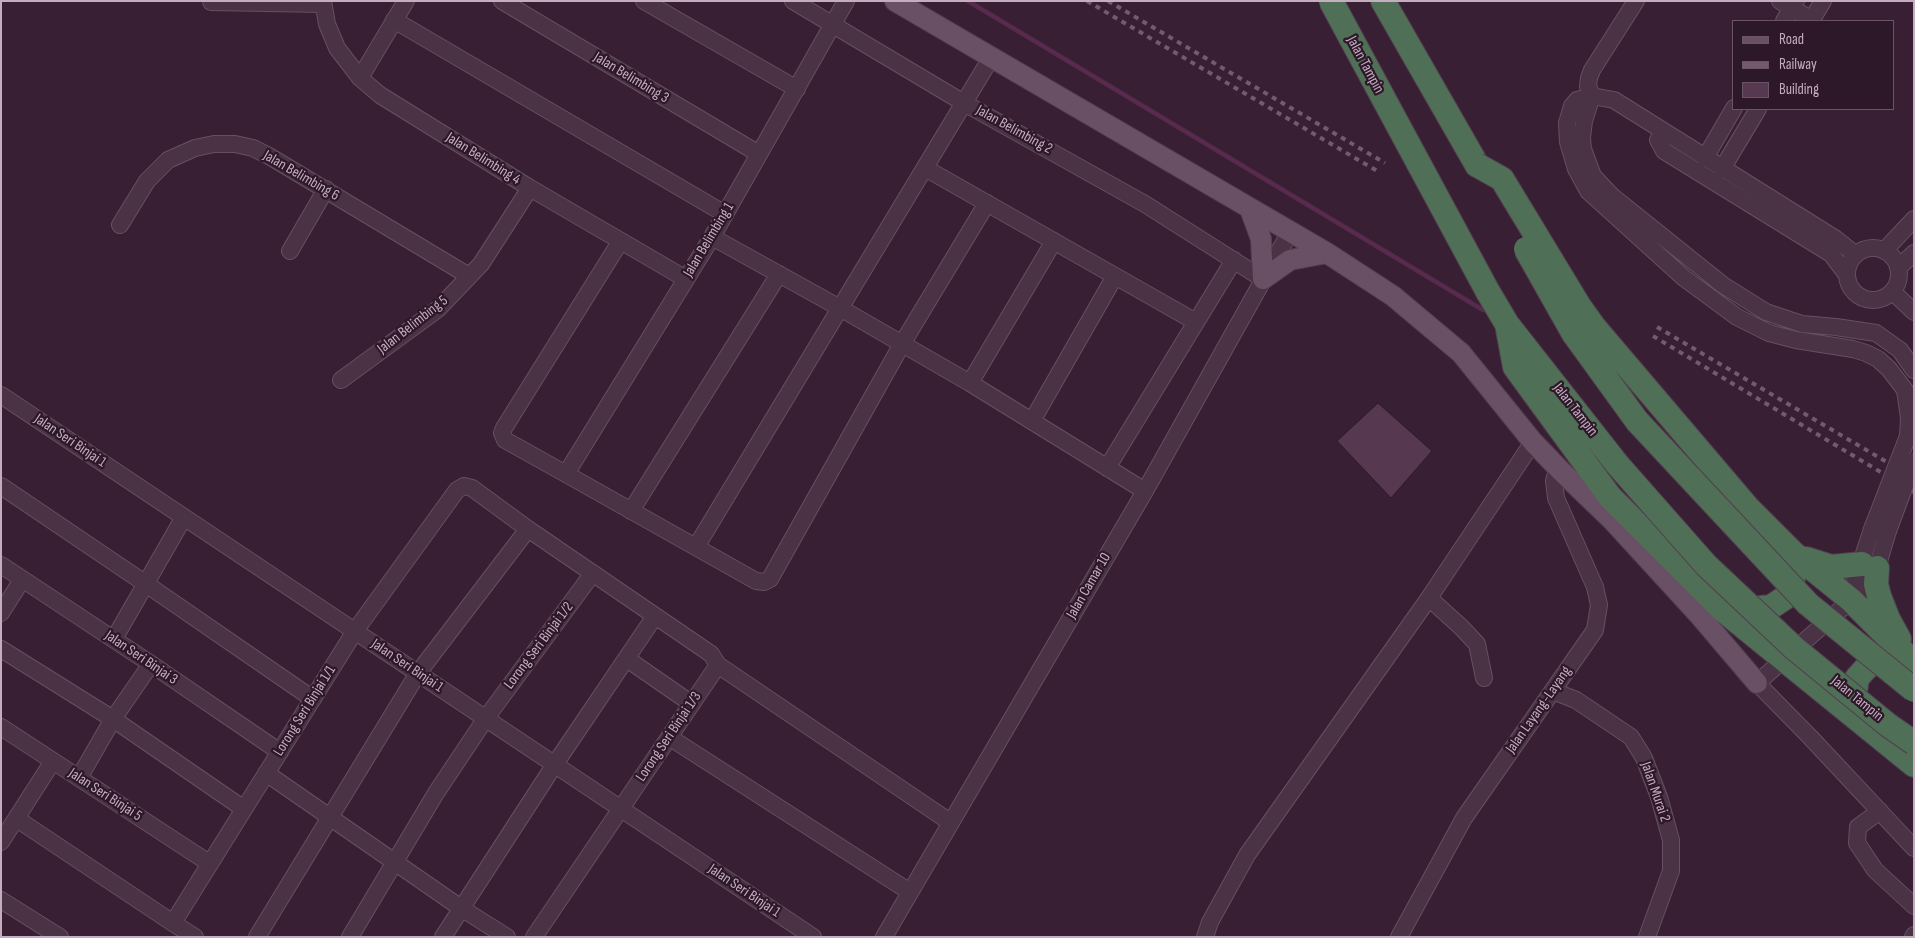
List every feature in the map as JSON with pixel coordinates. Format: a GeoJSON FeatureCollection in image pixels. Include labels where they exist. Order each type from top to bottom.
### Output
{"type":"FeatureCollection","features":[{"type":"Feature","properties":{"kind":"highway","name":"Jalan Tampin"},"geometry":{"type":"LineString","coordinates":[[1331,1],[1507,324],[1617,464],[1706,565],[1794,648],[1888,725],[1914,743]]}},
{"type":"Feature","properties":{"kind":"highway"},"geometry":{"type":"LineString","coordinates":[[1383,1],[1477,165],[1502,180],[1579,306],[1584,330],[1637,421],[1808,604],[1914,690]]}},
{"type":"Feature","properties":{"kind":"highway"},"geometry":{"type":"LineString","coordinates":[[1507,324],[1515,367],[1610,497],[1723,610],[1914,765]]}},
{"type":"Feature","properties":{"kind":"highway"},"geometry":{"type":"LineString","coordinates":[[1584,330],[1748,508],[1793,553],[1850,600],[1912,662]]}},
{"type":"Feature","properties":{"kind":"highway"},"geometry":{"type":"LineString","coordinates":[[1793,553],[1821,566],[1831,568],[1869,566],[1888,619],[1912,662]]}},
{"type":"Feature","properties":{"kind":"highway"},"geometry":{"type":"LineString","coordinates":[[1723,610],[1771,608],[1786,597],[1792,589],[1793,553]]}},
{"type":"Feature","properties":{"kind":"highway"},"geometry":{"type":"LineString","coordinates":[[1856,718],[1855,687],[1858,678],[1867,667],[1879,660],[1894,659],[1912,662]]}},
{"type":"Feature","properties":{"kind":"main road"},"geometry":{"type":"LineString","coordinates":[[895,1],[1327,253],[1393,296],[1461,354],[1533,442],[1560,471],[1612,520],[1700,616],[1757,683]]}},
{"type":"Feature","properties":{"kind":"main road"},"geometry":{"type":"LineString","coordinates":[[1250,209],[1261,239],[1263,279]]}},
{"type":"Feature","properties":{"kind":"main road"},"geometry":{"type":"LineString","coordinates":[[1263,279],[1290,260],[1327,253]]}},
{"type":"Feature","properties":{"kind":"street"},"geometry":{"type":"LineString","coordinates":[[360,78],[406,1]]}},
{"type":"Feature","properties":{"kind":"street","name":"Jalan Belimbing 3"},"geometry":{"type":"LineString","coordinates":[[502,1],[759,154]]}},
{"type":"Feature","properties":{"kind":"street"},"geometry":{"type":"LineString","coordinates":[[644,1],[797,88]]}},
{"type":"Feature","properties":{"kind":"street","name":"Jalan Belimbing 2"},"geometry":{"type":"LineString","coordinates":[[793,1],[964,103],[1145,204],[1263,279]]}},
{"type":"Feature","properties":{"kind":"street","name":"Jalan Belimbing 1"},"geometry":{"type":"LineString","coordinates":[[566,474],[712,237],[846,1]]}},
{"type":"Feature","properties":{"kind":"street"},"geometry":{"type":"LineString","coordinates":[[1636,1],[1592,70],[1588,86],[1592,96],[1584,121],[1582,138],[1583,149],[1593,176],[1612,196],[1723,285],[1766,312],[1802,324],[1876,333],[1900,350],[1914,370]]}},
{"type":"Feature","properties":{"kind":"street"},"geometry":{"type":"LineString","coordinates":[[1813,20],[1823,1]]}},
{"type":"Feature","properties":{"kind":"street"},"geometry":{"type":"LineString","coordinates":[[214,2],[323,2]]}},
{"type":"Feature","properties":{"kind":"street","name":"Jalan Belimbing 4"},"geometry":{"type":"LineString","coordinates":[[323,2],[331,36],[344,58],[360,78],[380,95],[530,188],[686,279]]}},
{"type":"Feature","properties":{"kind":"street"},"geometry":{"type":"LineString","coordinates":[[1788,8],[1810,20]]}},
{"type":"Feature","properties":{"kind":"street"},"geometry":{"type":"LineString","coordinates":[[394,20],[725,214]]}},
{"type":"Feature","properties":{"kind":"street"},"geometry":{"type":"LineString","coordinates":[[696,547],[991,58]]}},
{"type":"Feature","properties":{"kind":"street"},"geometry":{"type":"LineString","coordinates":[[1856,255],[1836,239],[1614,100],[1592,96],[1578,100],[1569,113],[1567,123],[1568,142],[1576,169],[1588,192],[1684,278],[1737,317],[1769,333],[1796,340],[1853,349],[1878,359],[1889,369],[1905,390],[1909,418],[1908,436],[1869,566],[1850,600],[1757,683],[1914,848]]}},
{"type":"Feature","properties":{"kind":"street"},"geometry":{"type":"LineString","coordinates":[[1704,158],[1733,110]]}},
{"type":"Feature","properties":{"kind":"street"},"geometry":{"type":"LineString","coordinates":[[1722,169],[1757,110]]}},
{"type":"Feature","properties":{"kind":"street"},"geometry":{"type":"LineString","coordinates":[[1663,131],[1658,140],[1664,151],[1830,254],[1847,274]]}},
{"type":"Feature","properties":{"kind":"street","name":"Jalan Belimbing 6"},"geometry":{"type":"LineString","coordinates":[[120,225],[148,180],[168,160],[195,148],[214,144],[235,144],[252,148],[269,156],[469,276]]}},
{"type":"Feature","properties":{"kind":"street"},"geometry":{"type":"LineString","coordinates":[[925,168],[1196,322]]}},
{"type":"Feature","properties":{"kind":"street","name":"Jalan Belimbing 5"},"geometry":{"type":"LineString","coordinates":[[341,380],[438,309],[481,264],[530,188]]}},
{"type":"Feature","properties":{"kind":"street"},"geometry":{"type":"LineString","coordinates":[[290,251],[326,189]]}},
{"type":"Feature","properties":{"kind":"street"},"geometry":{"type":"LineString","coordinates":[[620,242],[502,434],[505,440],[756,581],[764,582],[770,579],[902,344],[987,203]]}},
{"type":"Feature","properties":{"kind":"street"},"geometry":{"type":"LineString","coordinates":[[1884,251],[1914,219]]}},
{"type":"Feature","properties":{"kind":"street","name":"Jalan Camar 10"},"geometry":{"type":"LineString","coordinates":[[884,937],[1144,491],[1290,232]]}},
{"type":"Feature","properties":{"kind":"street"},"geometry":{"type":"LineString","coordinates":[[712,237],[970,383],[1144,491]]}},
{"type":"Feature","properties":{"kind":"street"},"geometry":{"type":"LineString","coordinates":[[970,383],[1054,241]]}},
{"type":"Feature","properties":{"kind":"street"},"geometry":{"type":"LineString","coordinates":[[1870,248],[1884,251],[1895,259],[1899,267],[1900,276],[1898,285],[1886,298],[1868,300],[1860,297],[1853,291],[1848,283],[1847,274],[1848,266],[1856,255],[1870,248]]}},
{"type":"Feature","properties":{"kind":"street"},"geometry":{"type":"LineString","coordinates":[[1899,267],[1914,253]]}},
{"type":"Feature","properties":{"kind":"street"},"geometry":{"type":"LineString","coordinates":[[1107,468],[1234,260]]}},
{"type":"Feature","properties":{"kind":"street"},"geometry":{"type":"LineString","coordinates":[[631,511],[779,274]]}},
{"type":"Feature","properties":{"kind":"street"},"geometry":{"type":"LineString","coordinates":[[1032,421],[1115,276]]}},
{"type":"Feature","properties":{"kind":"street"},"geometry":{"type":"LineString","coordinates":[[1893,292],[1914,312]]}},
{"type":"Feature","properties":{"kind":"street","name":"Jalan Seri Binjai 1"},"geometry":{"type":"LineString","coordinates":[[2,398],[184,517],[813,937]]}},
{"type":"Feature","properties":{"kind":"street"},"geometry":{"type":"LineString","coordinates":[[1205,937],[1210,922],[1248,855],[1429,598],[1533,442]]}},
{"type":"Feature","properties":{"kind":"street"},"geometry":{"type":"LineString","coordinates":[[1880,530],[1914,461]]}},
{"type":"Feature","properties":{"kind":"street","name":"Jalan Layang-Layang"},"geometry":{"type":"LineString","coordinates":[[1398,937],[1464,818],[1595,630],[1599,605],[1595,587],[1556,498],[1554,481],[1560,471]]}},
{"type":"Feature","properties":{"kind":"street"},"geometry":{"type":"LineString","coordinates":[[1,486],[313,699]]}},
{"type":"Feature","properties":{"kind":"street","name":"Lorong Seri Binjai 1/1"},"geometry":{"type":"LineString","coordinates":[[173,923],[355,631],[458,490],[464,486],[472,488],[528,528]]}},
{"type":"Feature","properties":{"kind":"street"},"geometry":{"type":"LineString","coordinates":[[114,639],[184,517]]}},
{"type":"Feature","properties":{"kind":"street"},"geometry":{"type":"LineString","coordinates":[[257,937],[418,673],[528,528],[710,654],[718,665],[950,822]]}},
{"type":"Feature","properties":{"kind":"street","name":"Jalan Seri Binjai 3"},"geometry":{"type":"LineString","coordinates":[[1,565],[280,752]]}},
{"type":"Feature","properties":{"kind":"street","name":"Lorong Seri Binjai 1/2"},"geometry":{"type":"LineString","coordinates":[[350,937],[436,793],[486,718],[593,573]]}},
{"type":"Feature","properties":{"kind":"street"},"geometry":{"type":"LineString","coordinates":[[1,613],[22,580]]}},
{"type":"Feature","properties":{"kind":"street"},"geometry":{"type":"LineString","coordinates":[[1429,598],[1477,644],[1484,678]]}},
{"type":"Feature","properties":{"kind":"street"},"geometry":{"type":"LineString","coordinates":[[443,937],[555,764],[655,616]]}},
{"type":"Feature","properties":{"kind":"street"},"geometry":{"type":"LineString","coordinates":[[1,649],[113,719],[244,809]]}},
{"type":"Feature","properties":{"kind":"street"},"geometry":{"type":"LineString","coordinates":[[626,659],[692,704]]}},
{"type":"Feature","properties":{"kind":"street"},"geometry":{"type":"LineString","coordinates":[[78,778],[113,719],[151,664]]}},
{"type":"Feature","properties":{"kind":"street","name":"Lorong Seri Binjai 1/3"},"geometry":{"type":"LineString","coordinates":[[534,937],[718,665]]}},
{"type":"Feature","properties":{"kind":"street","name":"Jalan Murai 2"},"geometry":{"type":"LineString","coordinates":[[1553,690],[1576,700],[1631,737],[1647,765],[1659,797],[1671,840],[1671,871],[1647,937]]}},
{"type":"Feature","properties":{"kind":"street","name":"Jalan Seri Binjai 5"},"geometry":{"type":"LineString","coordinates":[[1,727],[210,864]]}},
{"type":"Feature","properties":{"kind":"street"},"geometry":{"type":"LineString","coordinates":[[669,737],[910,892]]}},
{"type":"Feature","properties":{"kind":"street"},"geometry":{"type":"LineString","coordinates":[[1,842],[54,761]]}},
{"type":"Feature","properties":{"kind":"street"},"geometry":{"type":"LineString","coordinates":[[266,773],[461,908],[507,937]]}},
{"type":"Feature","properties":{"kind":"street"},"geometry":{"type":"LineString","coordinates":[[1880,811],[1858,827],[1858,843],[1875,870],[1914,906]]}},
{"type":"Feature","properties":{"kind":"street"},"geometry":{"type":"LineString","coordinates":[[17,819],[195,937]]}},
{"type":"Feature","properties":{"kind":"street"},"geometry":{"type":"LineString","coordinates":[[1,900],[60,937]]}},
{"type":"Feature","properties":{"kind":"building"},"geometry":{"type":"Polygon","coordinates":[[[1378,403],[1432,451],[1391,498],[1337,441],[1378,403]]]}},
{"type":"Feature","properties":{"kind":"waterway"},"geometry":{"type":"LineString","coordinates":[[968,1],[1483,310]]}},
{"type":"Feature","properties":{"kind":"railway"},"geometry":{"type":"LineString","coordinates":[[1087,1],[1379,172]]}},
{"type":"Feature","properties":{"kind":"railway"},"geometry":{"type":"LineString","coordinates":[[1108,1],[1385,163]]}},
{"type":"Feature","properties":{"kind":"railway"},"geometry":{"type":"LineString","coordinates":[[1657,327],[1914,478]]}},
{"type":"Feature","properties":{"kind":"railway"},"geometry":{"type":"LineString","coordinates":[[1653,336],[1914,492]]}}]}
